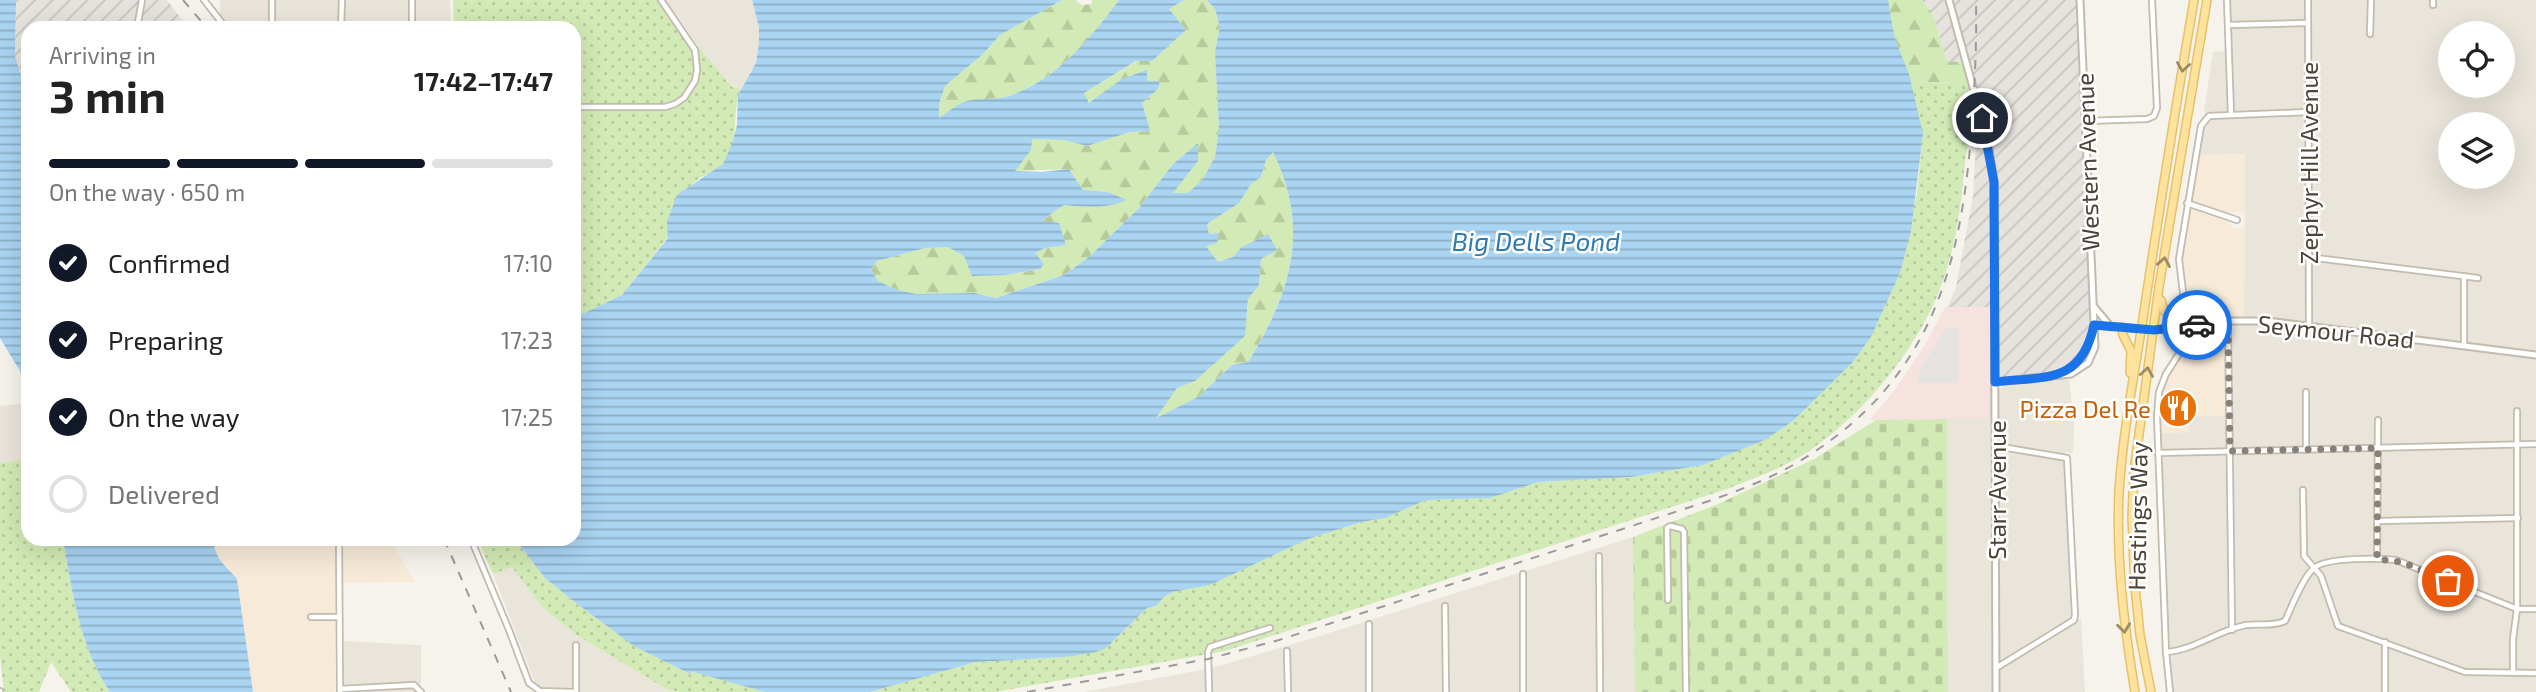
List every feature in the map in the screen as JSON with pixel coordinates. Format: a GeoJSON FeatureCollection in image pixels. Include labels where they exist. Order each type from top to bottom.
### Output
{"type":"FeatureCollection","features":[{"type":"Feature","properties":{"kind":"main road","name":"Hastings Way"},"geometry":{"type":"LineString","coordinates":[[2135,692],[2125,636],[2119,564],[2119,494],[2129,407],[2194,0]]}},
{"type":"Feature","properties":{"kind":"main road","name":"Hastings Way"},"geometry":{"type":"LineString","coordinates":[[2152,691],[2137,611],[2132,517],[2136,442],[2207,0]]}},
{"type":"Feature","properties":{"kind":"main road"},"geometry":{"type":"LineString","coordinates":[[2159,287],[2164,311],[2184,327]]}},
{"type":"Feature","properties":{"kind":"main road"},"geometry":{"type":"LineString","coordinates":[[2122,327],[2123,335],[2132,351],[2129,407]]}},
{"type":"Feature","properties":{"kind":"street"},"geometry":{"type":"LineString","coordinates":[[138,21],[142,0]]}},
{"type":"Feature","properties":{"kind":"street"},"geometry":{"type":"LineString","coordinates":[[204,0],[220,21]]}},
{"type":"Feature","properties":{"kind":"street"},"geometry":{"type":"LineString","coordinates":[[272,0],[272,21]]}},
{"type":"Feature","properties":{"kind":"street"},"geometry":{"type":"LineString","coordinates":[[341,21],[342,0]]}},
{"type":"Feature","properties":{"kind":"street"},"geometry":{"type":"LineString","coordinates":[[412,0],[412,21]]}},
{"type":"Feature","properties":{"kind":"street"},"geometry":{"type":"LineString","coordinates":[[581,107],[665,107],[684,98],[695,81],[695,50],[661,0]]}},
{"type":"Feature","properties":{"kind":"street","name":"Starr Avenue"},"geometry":{"type":"LineString","coordinates":[[1949,0],[1992,163],[1995,203],[1996,692]]}},
{"type":"Feature","properties":{"kind":"street","name":"Western Avenue"},"geometry":{"type":"LineString","coordinates":[[2080,0],[2094,325]]}},
{"type":"Feature","properties":{"kind":"street"},"geometry":{"type":"LineString","coordinates":[[2085,121],[2147,119],[2154,116],[2157,108],[2152,0]]}},
{"type":"Feature","properties":{"kind":"street"},"geometry":{"type":"LineString","coordinates":[[2227,0],[2231,114]]}},
{"type":"Feature","properties":{"kind":"street","name":"Zephyr Hill Avenue"},"geometry":{"type":"LineString","coordinates":[[2308,0],[2309,326]]}},
{"type":"Feature","properties":{"kind":"street"},"geometry":{"type":"LineString","coordinates":[[2370,34],[2371,0]]}},
{"type":"Feature","properties":{"kind":"street"},"geometry":{"type":"LineString","coordinates":[[2228,25],[2307,23]]}},
{"type":"Feature","properties":{"kind":"street"},"geometry":{"type":"LineString","coordinates":[[2170,692],[2158,453],[2160,391],[2166,374],[2184,345],[2179,259],[2201,125],[2209,116],[2308,112]]}},
{"type":"Feature","properties":{"kind":"street"},"geometry":{"type":"LineString","coordinates":[[2187,203],[2237,220]]}},
{"type":"Feature","properties":{"kind":"street"},"geometry":{"type":"LineString","coordinates":[[2308,257],[2478,278]]}},
{"type":"Feature","properties":{"kind":"street"},"geometry":{"type":"LineString","coordinates":[[2464,276],[2464,345]]}},
{"type":"Feature","properties":{"kind":"street"},"geometry":{"type":"LineString","coordinates":[[2093,303],[2111,327]]}},
{"type":"Feature","properties":{"kind":"street"},"geometry":{"type":"LineString","coordinates":[[2228,321],[2232,630]]}},
{"type":"Feature","properties":{"kind":"street","name":"Seymour Road"},"geometry":{"type":"LineString","coordinates":[[2094,325],[2154,330],[2228,321],[2267,321],[2536,355]]}},
{"type":"Feature","properties":{"kind":"street"},"geometry":{"type":"LineString","coordinates":[[1995,382],[2061,375],[2085,354],[2094,325]]}},
{"type":"Feature","properties":{"kind":"street"},"geometry":{"type":"LineString","coordinates":[[2306,391],[2306,450]]}},
{"type":"Feature","properties":{"kind":"street"},"geometry":{"type":"LineString","coordinates":[[2513,673],[2513,639],[2517,609],[2517,411]]}},
{"type":"Feature","properties":{"kind":"street"},"geometry":{"type":"LineString","coordinates":[[2377,559],[2378,420]]}},
{"type":"Feature","properties":{"kind":"street"},"geometry":{"type":"LineString","coordinates":[[2158,453],[2536,444]]}},
{"type":"Feature","properties":{"kind":"street"},"geometry":{"type":"LineString","coordinates":[[1996,446],[2067,458],[2074,620],[1996,667]]}},
{"type":"Feature","properties":{"kind":"street"},"geometry":{"type":"LineString","coordinates":[[2303,491],[2304,556],[2321,576],[2338,626],[2465,672],[2536,673]]}},
{"type":"Feature","properties":{"kind":"street"},"geometry":{"type":"LineString","coordinates":[[2378,521],[2518,518]]}},
{"type":"Feature","properties":{"kind":"street"},"geometry":{"type":"LineString","coordinates":[[1668,600],[1667,528],[1670,526],[1684,532],[1686,692]]}},
{"type":"Feature","properties":{"kind":"street"},"geometry":{"type":"LineString","coordinates":[[339,546],[340,690],[414,685],[420,690]]}},
{"type":"Feature","properties":{"kind":"street"},"geometry":{"type":"LineString","coordinates":[[474,546],[529,683],[540,691],[575,692],[576,645]]}},
{"type":"Feature","properties":{"kind":"street"},"geometry":{"type":"LineString","coordinates":[[1599,556],[1600,692]]}},
{"type":"Feature","properties":{"kind":"street"},"geometry":{"type":"LineString","coordinates":[[2166,652],[2184,650],[2245,625],[2278,624],[2285,621],[2314,568],[2329,562],[2377,559],[2402,562],[2517,609],[2536,609]]}},
{"type":"Feature","properties":{"kind":"street"},"geometry":{"type":"LineString","coordinates":[[1523,574],[1523,692]]}},
{"type":"Feature","properties":{"kind":"street"},"geometry":{"type":"LineString","coordinates":[[1446,606],[1446,692]]}},
{"type":"Feature","properties":{"kind":"street"},"geometry":{"type":"LineString","coordinates":[[310,617],[339,617]]}},
{"type":"Feature","properties":{"kind":"street"},"geometry":{"type":"LineString","coordinates":[[1369,624],[1369,692]]}},
{"type":"Feature","properties":{"kind":"street"},"geometry":{"type":"LineString","coordinates":[[1209,692],[1210,647],[1270,628]]}},
{"type":"Feature","properties":{"kind":"street"},"geometry":{"type":"LineString","coordinates":[[2385,642],[2385,692]]}},
{"type":"Feature","properties":{"kind":"street"},"geometry":{"type":"LineString","coordinates":[[1287,650],[1288,692]]}},
{"type":"Feature","properties":{"kind":"shaded area"},"geometry":{"type":"Polygon","coordinates":[[[16,0],[167,0],[183,21],[21,21],[21,75],[15,56],[16,0]]]}},
{"type":"Feature","properties":{"kind":"shaded area"},"geometry":{"type":"Polygon","coordinates":[[[220,0],[450,0],[451,21],[223,21],[220,17],[220,0]]]}},
{"type":"Feature","properties":{"kind":"shaded area"},"geometry":{"type":"Polygon","coordinates":[[[666,0],[752,0],[759,27],[759,43],[756,63],[741,89],[732,87],[698,46],[666,0]]]}},
{"type":"Feature","properties":{"kind":"shaded area"},"geometry":{"type":"Polygon","coordinates":[[[1922,0],[2080,0],[2094,325],[2087,350],[2061,375],[1995,382],[1996,418],[1876,420],[1942,320],[1956,287],[1973,196],[1978,104],[1966,63],[1947,61],[1932,13],[1922,0]]]}},
{"type":"Feature","properties":{"kind":"shaded area"},"geometry":{"type":"Polygon","coordinates":[[[2230,0],[2536,0],[2536,351],[2244,317],[2245,154],[2199,155],[2202,132],[2208,121],[2204,111],[2213,52],[2232,51],[2230,0]]]}},
{"type":"Feature","properties":{"kind":"shaded area"},"geometry":{"type":"Polygon","coordinates":[[[2245,154],[2244,215],[2239,212],[2228,213],[2226,220],[2234,229],[2244,227],[2244,317],[2194,320],[2191,318],[2181,271],[2183,241],[2199,155],[2245,154]]]}},
{"type":"Feature","properties":{"kind":"shaded area"},"geometry":{"type":"Polygon","coordinates":[[[1945,307],[1990,307],[1990,418],[1870,420],[1896,388],[1926,343],[1945,307]]]}},
{"type":"Feature","properties":{"kind":"shaded area"},"geometry":{"type":"Polygon","coordinates":[[[2262,324],[2536,359],[2536,692],[2173,692],[2160,433],[2188,432],[2188,416],[2233,416],[2233,329],[2235,325],[2262,324]]]}},
{"type":"Feature","properties":{"kind":"shaded area"},"geometry":{"type":"Polygon","coordinates":[[[2224,325],[2227,416],[2189,416],[2188,432],[2160,433],[2162,388],[2192,332],[2198,328],[2224,325]]]}},
{"type":"Feature","properties":{"kind":"shaded area"},"geometry":{"type":"Polygon","coordinates":[[[1946,328],[1959,328],[1957,383],[1917,383],[1920,369],[1946,328]]]}},
{"type":"Feature","properties":{"kind":"shaded area"},"geometry":{"type":"Polygon","coordinates":[[[2069,377],[2074,425],[2073,453],[2065,452],[2071,617],[2076,621],[2081,618],[2085,692],[1999,692],[1998,391],[2004,385],[2069,377]]]}},
{"type":"Feature","properties":{"kind":"shaded area"},"geometry":{"type":"Polygon","coordinates":[[[21,404],[21,460],[0,463],[0,406],[21,404]]]}},
{"type":"Feature","properties":{"kind":"shaded area"},"geometry":{"type":"Polygon","coordinates":[[[1990,418],[1992,692],[1948,692],[1947,419],[1990,418]]]}},
{"type":"Feature","properties":{"kind":"shaded area"},"geometry":{"type":"Polygon","coordinates":[[[1633,537],[1635,692],[1084,692],[1212,668],[1633,537]]]}},
{"type":"Feature","properties":{"kind":"shaded area"},"geometry":{"type":"Polygon","coordinates":[[[214,546],[394,546],[415,582],[335,583],[335,692],[253,692],[237,579],[217,556],[214,546]]]}},
{"type":"Feature","properties":{"kind":"shaded area"},"geometry":{"type":"Polygon","coordinates":[[[512,566],[542,607],[575,634],[666,689],[680,692],[535,692],[535,683],[493,574],[512,566]]]}},
{"type":"Feature","properties":{"kind":"shaded area"},"geometry":{"type":"Polygon","coordinates":[[[344,641],[421,645],[421,692],[344,692],[344,641]]]}},
{"type":"Feature","properties":{"kind":"green space"},"geometry":{"type":"Polygon","coordinates":[[[453,0],[659,0],[693,50],[698,46],[732,87],[741,89],[732,144],[724,163],[700,178],[680,197],[669,219],[668,237],[622,295],[581,315],[581,21],[454,21],[453,0]]]}},
{"type":"Feature","properties":{"kind":"green space"},"geometry":{"type":"Polygon","coordinates":[[[1062,0],[1075,0],[1082,5],[1092,4],[1092,0],[1119,0],[1083,45],[1039,82],[1004,97],[963,103],[939,118],[939,104],[945,86],[982,55],[1000,35],[1062,0]]]}},
{"type":"Feature","properties":{"kind":"green space"},"geometry":{"type":"Polygon","coordinates":[[[1184,0],[1207,0],[1215,9],[1220,27],[1215,52],[1219,129],[1215,157],[1203,179],[1188,193],[1172,193],[1198,161],[1198,144],[1173,164],[1139,208],[1089,257],[1064,275],[996,298],[974,293],[917,294],[897,290],[878,281],[871,270],[877,261],[925,248],[948,247],[964,256],[973,276],[1005,275],[1040,269],[1035,253],[1045,248],[1066,245],[1040,222],[1064,205],[1103,206],[1126,200],[1108,192],[1083,190],[1069,169],[1014,171],[1031,150],[1031,139],[1064,140],[1087,146],[1130,132],[1149,131],[1142,103],[1158,89],[1160,81],[1147,81],[1088,103],[1084,93],[1137,61],[1152,61],[1186,30],[1169,9],[1184,0]]]}},
{"type":"Feature","properties":{"kind":"green space"},"geometry":{"type":"Polygon","coordinates":[[[1888,0],[1922,0],[1932,13],[1947,61],[1966,63],[1967,83],[1910,82],[1895,39],[1888,0]]]}},
{"type":"Feature","properties":{"kind":"green space"},"geometry":{"type":"Polygon","coordinates":[[[1910,82],[1967,83],[1970,128],[1955,235],[1946,272],[1924,323],[1891,372],[1852,416],[1831,435],[1799,457],[1727,489],[1225,651],[995,692],[870,692],[976,662],[1065,657],[1114,641],[1147,608],[1156,606],[1172,592],[1210,585],[1308,539],[1361,522],[1385,518],[1426,500],[1490,498],[1538,482],[1631,477],[1703,465],[1765,440],[1793,421],[1853,362],[1871,337],[1900,273],[1917,193],[1923,134],[1910,82]]]}},
{"type":"Feature","properties":{"kind":"green space"},"geometry":{"type":"Polygon","coordinates":[[[1273,151],[1285,180],[1293,234],[1291,260],[1275,310],[1248,362],[1232,365],[1198,397],[1154,419],[1177,388],[1195,381],[1245,336],[1248,299],[1259,284],[1261,259],[1276,249],[1242,247],[1233,257],[1218,262],[1205,246],[1219,233],[1209,234],[1207,224],[1239,203],[1251,184],[1261,177],[1266,160],[1273,151]]]}},
{"type":"Feature","properties":{"kind":"green space"},"geometry":{"type":"Polygon","coordinates":[[[1947,419],[1948,692],[1635,692],[1633,537],[1718,504],[1814,459],[1876,420],[1947,419]]]}},
{"type":"Feature","properties":{"kind":"green space"},"geometry":{"type":"Polygon","coordinates":[[[21,460],[21,546],[64,546],[84,638],[110,692],[71,692],[51,662],[39,692],[4,692],[0,656],[0,463],[21,460]]]}},
{"type":"Feature","properties":{"kind":"green space"},"geometry":{"type":"Polygon","coordinates":[[[480,546],[520,546],[545,578],[634,645],[691,675],[690,670],[765,692],[680,692],[666,689],[575,634],[542,607],[512,567],[493,574],[480,546]]]}},
{"type":"Feature","properties":{"kind":"water"},"geometry":{"type":"Polygon","coordinates":[[[0,0],[16,0],[15,56],[21,75],[21,374],[0,338],[0,0]]]}},
{"type":"Feature","properties":{"kind":"water","name":"Big Dells Pond"},"geometry":{"type":"Polygon","coordinates":[[[752,0],[1062,0],[1000,35],[982,55],[945,86],[939,104],[939,118],[963,102],[1005,97],[1039,82],[1083,45],[1119,0],[1184,0],[1169,9],[1186,30],[1152,61],[1136,61],[1084,93],[1089,103],[1122,79],[1147,70],[1147,81],[1160,81],[1158,89],[1142,103],[1150,131],[1130,132],[1087,146],[1064,140],[1032,139],[1031,150],[1015,171],[1069,169],[1083,190],[1108,192],[1127,200],[1104,206],[1064,205],[1041,221],[1059,223],[1066,245],[1045,248],[1035,253],[1044,264],[1040,269],[1005,275],[972,276],[964,256],[948,247],[925,248],[877,261],[871,270],[878,281],[897,290],[917,294],[974,293],[996,298],[1064,275],[1089,257],[1139,208],[1173,164],[1198,143],[1198,161],[1173,193],[1188,193],[1203,179],[1215,157],[1219,129],[1215,52],[1220,27],[1215,9],[1207,0],[1888,0],[1895,39],[1909,74],[1923,134],[1911,231],[1900,273],[1871,337],[1853,362],[1793,421],[1765,440],[1703,465],[1631,477],[1538,482],[1490,498],[1426,500],[1385,518],[1361,522],[1308,539],[1210,585],[1172,592],[1156,606],[1147,608],[1106,648],[1096,652],[1065,657],[976,662],[870,692],[765,692],[690,671],[692,675],[634,646],[545,578],[520,546],[581,546],[581,315],[622,295],[668,238],[667,222],[677,195],[723,164],[737,125],[738,95],[756,63],[759,27],[752,0]],[[1273,152],[1266,160],[1261,177],[1251,184],[1239,203],[1207,224],[1209,234],[1219,233],[1217,243],[1206,246],[1218,262],[1233,257],[1242,247],[1268,234],[1277,250],[1261,259],[1259,285],[1248,299],[1245,336],[1195,381],[1177,388],[1156,418],[1198,397],[1232,365],[1248,362],[1263,336],[1285,286],[1293,234],[1285,180],[1273,152]]]}},
{"type":"Feature","properties":{"kind":"water"},"geometry":{"type":"Polygon","coordinates":[[[64,546],[214,546],[219,558],[237,579],[253,692],[110,692],[91,657],[74,599],[64,546]]]}},
{"type":"Feature","properties":{"kind":"railway"},"geometry":{"type":"LineString","coordinates":[[183,0],[201,21]]}},
{"type":"Feature","properties":{"kind":"railway"},"geometry":{"type":"LineString","coordinates":[[1027,692],[1208,659],[1279,640],[1709,501],[1763,480],[1814,452],[1852,423],[1884,391],[1909,357],[1930,320],[1945,281],[1956,239],[1970,148],[1976,0]]}},
{"type":"Feature","properties":{"kind":"railway"},"geometry":{"type":"LineString","coordinates":[[447,546],[511,692]]}},
{"type":"Feature","properties":{"kind":"way so far"},"geometry":{"type":"LineString","coordinates":[[2197,325],[2228,321],[2230,451],[2378,448],[2377,559],[2402,562],[2448,581]]}},
{"type":"Feature","properties":{"kind":"place","name":"Pizza Del Re"},"geometry":{"type":"Point","coordinates":[2178,408]}},
{"type":"Feature","properties":{"kind":"route"},"geometry":{"type":"LineString","coordinates":[[1982,118],[1994,182],[1995,382],[2061,375],[2085,354],[2090,345],[2094,325],[2154,330],[2197,325]]}}]}
